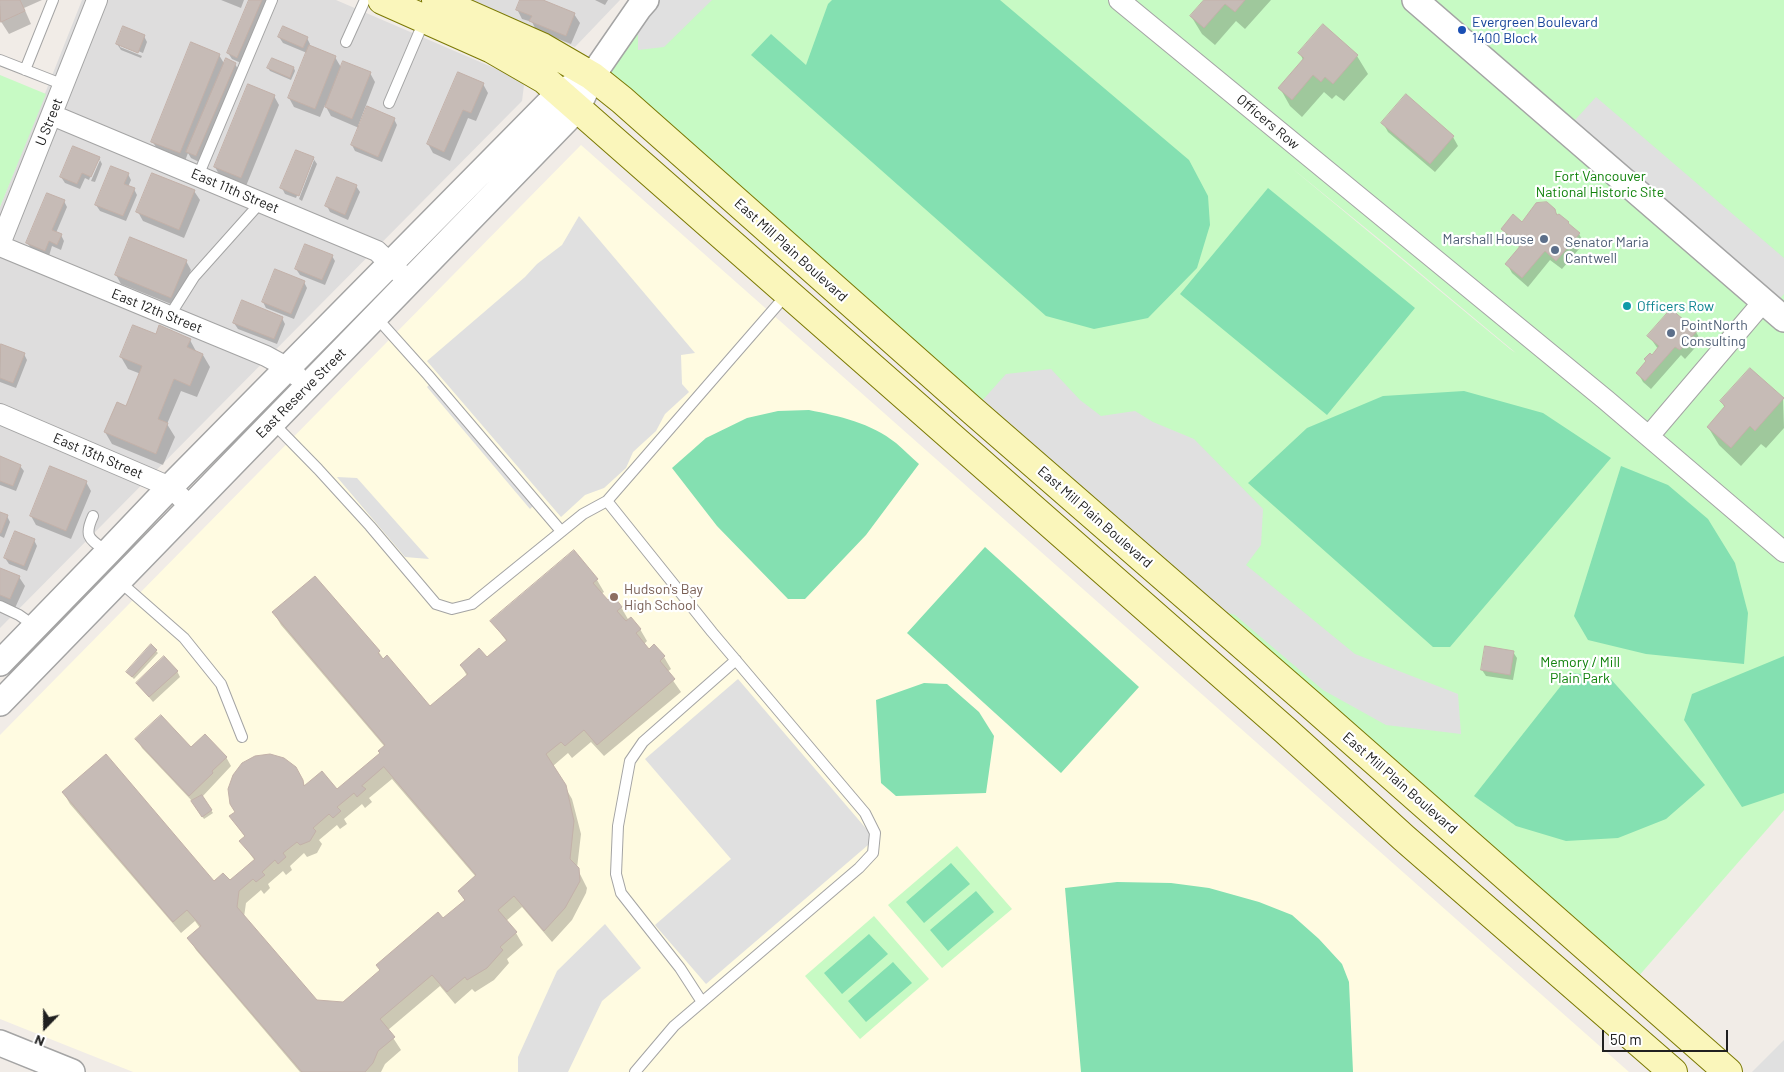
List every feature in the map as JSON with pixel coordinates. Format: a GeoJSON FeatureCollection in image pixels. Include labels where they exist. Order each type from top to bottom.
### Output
{"type":"FeatureCollection","features":[{"type":"Feature","properties":{"kind":"main road","name":"East Mill Plain Boulevard"},"geometry":{"type":"LineString","coordinates":[[382,0],[430,9],[467,9],[542,47],[592,76],[629,106],[973,411],[1302,697],[1728,1072]]}},
{"type":"Feature","properties":{"kind":"main road","name":"East Mill Plain Boulevard"},"geometry":{"type":"LineString","coordinates":[[430,9],[492,49],[544,79],[1277,723],[1404,838],[1673,1072]]}},
{"type":"Feature","properties":{"kind":"street","name":"U Street"},"geometry":{"type":"LineString","coordinates":[[0,245],[97,0]]}},
{"type":"Feature","properties":{"kind":"street","name":"East Reserve Street"},"geometry":{"type":"LineString","coordinates":[[0,663],[170,487],[391,264],[568,101],[592,76],[646,0]]}},
{"type":"Feature","properties":{"kind":"street","name":"Officers Row"},"geometry":{"type":"LineString","coordinates":[[1119,0],[1649,436],[1784,552]]}},
{"type":"Feature","properties":{"kind":"street"},"geometry":{"type":"LineString","coordinates":[[1420,1],[1784,319]]}},
{"type":"Feature","properties":{"kind":"street","name":"East Reserve Street"},"geometry":{"type":"LineString","coordinates":[[0,703],[376,317],[509,177],[568,101]]}},
{"type":"Feature","properties":{"kind":"street","name":"East 11th Street"},"geometry":{"type":"LineString","coordinates":[[52,114],[377,251],[409,282]]}},
{"type":"Feature","properties":{"kind":"street","name":"East 12th Street"},"geometry":{"type":"LineString","coordinates":[[0,245],[266,356],[288,368],[308,386]]}},
{"type":"Feature","properties":{"kind":"street"},"geometry":{"type":"LineString","coordinates":[[1649,436],[1764,302]]}},
{"type":"Feature","properties":{"kind":"street","name":"East 13th Street"},"geometry":{"type":"LineString","coordinates":[[0,414],[170,487],[190,506]]}},
{"type":"Feature","properties":{"kind":"street"},"geometry":{"type":"LineString","coordinates":[[0,1043],[72,1072]]}},
{"type":"Feature","properties":{"kind":"lane"},"geometry":{"type":"LineString","coordinates":[[25,70],[53,0]]}},
{"type":"Feature","properties":{"kind":"lane"},"geometry":{"type":"LineString","coordinates":[[198,176],[272,0]]}},
{"type":"Feature","properties":{"kind":"lane"},"geometry":{"type":"LineString","coordinates":[[346,42],[365,0]]}},
{"type":"Feature","properties":{"kind":"lane"},"geometry":{"type":"LineString","coordinates":[[389,103],[430,9]]}},
{"type":"Feature","properties":{"kind":"lane"},"geometry":{"type":"LineString","coordinates":[[0,60],[64,85]]}},
{"type":"Feature","properties":{"kind":"lane"},"geometry":{"type":"LineString","coordinates":[[170,316],[194,277],[260,202]]}},
{"type":"Feature","properties":{"kind":"lane"},"geometry":{"type":"LineString","coordinates":[[272,422],[370,526],[436,604],[452,609],[472,604],[583,514],[607,501],[787,294]]}},
{"type":"Feature","properties":{"kind":"lane"},"geometry":{"type":"LineString","coordinates":[[376,317],[561,531]]}},
{"type":"Feature","properties":{"kind":"lane"},"geometry":{"type":"LineString","coordinates":[[607,501],[736,660],[865,814],[874,833],[873,853],[859,868],[674,1026],[635,1072]]}},
{"type":"Feature","properties":{"kind":"lane"},"geometry":{"type":"LineString","coordinates":[[93,516],[87,530],[90,539],[108,552]]}},
{"type":"Feature","properties":{"kind":"lane"},"geometry":{"type":"LineString","coordinates":[[119,581],[184,638],[221,684],[242,737]]}},
{"type":"Feature","properties":{"kind":"lane"},"geometry":{"type":"LineString","coordinates":[[0,606],[19,615],[36,627]]}},
{"type":"Feature","properties":{"kind":"lane"},"geometry":{"type":"LineString","coordinates":[[702,1002],[680,968],[621,893],[616,874],[618,826],[630,761],[642,742],[736,660]]}},
{"type":"Feature","properties":{"kind":"shaded area"},"geometry":{"type":"Polygon","coordinates":[[[82,0],[336,0],[515,77],[524,85],[522,101],[0,628],[0,207],[82,0]]]}},
{"type":"Feature","properties":{"kind":"shaded area"},"geometry":{"type":"Polygon","coordinates":[[[468,0],[620,0],[575,47],[468,0]]]}},
{"type":"Feature","properties":{"kind":"shaded area"},"geometry":{"type":"Polygon","coordinates":[[[646,0],[712,0],[664,47],[638,50],[638,31],[646,0]]]}},
{"type":"Feature","properties":{"kind":"shaded area"},"geometry":{"type":"Polygon","coordinates":[[[1596,97],[1784,258],[1784,294],[1771,308],[1565,131],[1596,97]]]}},
{"type":"Feature","properties":{"kind":"shaded area","name":"Hudson's Bay High School"},"geometry":{"type":"Polygon","coordinates":[[[581,145],[1629,1072],[133,1072],[0,1019],[0,735],[581,145]]]}},
{"type":"Feature","properties":{"kind":"shaded area"},"geometry":{"type":"Polygon","coordinates":[[[579,216],[695,353],[681,355],[682,384],[689,392],[665,414],[656,431],[633,452],[626,468],[604,488],[585,495],[561,517],[427,361],[525,277],[537,264],[562,245],[579,216]]]}},
{"type":"Feature","properties":{"kind":"shaded area"},"geometry":{"type":"Polygon","coordinates":[[[1051,369],[1080,400],[1101,416],[1135,411],[1153,422],[1194,439],[1263,509],[1261,545],[1246,565],[1355,654],[1458,694],[1461,734],[1386,725],[1323,690],[1235,615],[1193,602],[973,411],[1006,374],[1051,369]]]}},
{"type":"Feature","properties":{"kind":"shaded area"},"geometry":{"type":"Polygon","coordinates":[[[431,383],[534,505],[530,509],[427,387],[431,383]]]}},
{"type":"Feature","properties":{"kind":"shaded area"},"geometry":{"type":"Polygon","coordinates":[[[337,477],[357,478],[429,559],[405,557],[337,477]]]}},
{"type":"Feature","properties":{"kind":"shaded area"},"geometry":{"type":"Polygon","coordinates":[[[738,679],[875,839],[706,984],[655,925],[731,859],[645,759],[738,679]]]}},
{"type":"Feature","properties":{"kind":"shaded area"},"geometry":{"type":"Polygon","coordinates":[[[605,924],[641,968],[602,1001],[568,1072],[518,1072],[518,1057],[557,971],[605,924]]]}},
{"type":"Feature","properties":{"kind":"shaded area"},"geometry":{"type":"Polygon","coordinates":[[[1784,1040],[1784,1072],[1752,1072],[1784,1040]]]}},
{"type":"Feature","properties":{"kind":"green space","name":"Memory / Mill Plain Park"},"geometry":{"type":"Polygon","coordinates":[[[646,0],[1784,0],[1784,810],[1630,986],[608,79],[608,52],[646,0]],[[1288,165],[1516,353],[1384,243],[1288,165]]]}},
{"type":"Feature","properties":{"kind":"green space"},"geometry":{"type":"Polygon","coordinates":[[[832,0],[1000,0],[1189,160],[1208,196],[1210,225],[1197,268],[1148,318],[1094,329],[1046,316],[751,55],[771,34],[806,65],[828,4],[832,0]]]}},
{"type":"Feature","properties":{"kind":"green space"},"geometry":{"type":"Polygon","coordinates":[[[0,75],[46,94],[0,207],[0,75]]]}},
{"type":"Feature","properties":{"kind":"green space"},"geometry":{"type":"Polygon","coordinates":[[[1268,188],[1415,308],[1327,415],[1180,294],[1268,188]]]}},
{"type":"Feature","properties":{"kind":"green space"},"geometry":{"type":"Polygon","coordinates":[[[1464,391],[1543,413],[1611,458],[1450,647],[1433,647],[1248,483],[1307,428],[1383,396],[1464,391]]]}},
{"type":"Feature","properties":{"kind":"green space"},"geometry":{"type":"Polygon","coordinates":[[[809,410],[843,418],[876,430],[896,443],[919,464],[866,535],[805,599],[788,599],[717,526],[672,468],[706,438],[747,418],[778,411],[809,410]]]}},
{"type":"Feature","properties":{"kind":"green space"},"geometry":{"type":"Polygon","coordinates":[[[1621,466],[1668,485],[1708,519],[1735,563],[1748,613],[1744,664],[1646,654],[1588,640],[1574,616],[1621,466]]]}},
{"type":"Feature","properties":{"kind":"green space"},"geometry":{"type":"Polygon","coordinates":[[[985,547],[1139,687],[1061,773],[907,633],[985,547]]]}},
{"type":"Feature","properties":{"kind":"green space"},"geometry":{"type":"Polygon","coordinates":[[[1784,656],[1784,793],[1742,807],[1684,720],[1692,694],[1784,656]]]}},
{"type":"Feature","properties":{"kind":"green space"},"geometry":{"type":"Polygon","coordinates":[[[1571,673],[1609,677],[1705,785],[1666,819],[1618,838],[1566,841],[1516,826],[1474,796],[1571,673]]]}},
{"type":"Feature","properties":{"kind":"green space"},"geometry":{"type":"Polygon","coordinates":[[[924,683],[947,684],[979,712],[994,736],[986,793],[896,796],[881,783],[876,700],[924,683]]]}},
{"type":"Feature","properties":{"kind":"green space"},"geometry":{"type":"Polygon","coordinates":[[[957,846],[1012,909],[942,968],[888,905],[957,846]]]}},
{"type":"Feature","properties":{"kind":"green space"},"geometry":{"type":"Polygon","coordinates":[[[951,863],[970,884],[924,923],[906,902],[951,863]]]}},
{"type":"Feature","properties":{"kind":"green space"},"geometry":{"type":"Polygon","coordinates":[[[1117,882],[1171,883],[1209,888],[1259,902],[1292,915],[1319,939],[1342,964],[1349,982],[1353,1072],[1081,1072],[1065,888],[1117,882]]]}},
{"type":"Feature","properties":{"kind":"green space"},"geometry":{"type":"Polygon","coordinates":[[[976,891],[994,912],[948,951],[930,930],[976,891]]]}},
{"type":"Feature","properties":{"kind":"green space"},"geometry":{"type":"Polygon","coordinates":[[[874,916],[929,979],[860,1039],[805,976],[874,916]]]}},
{"type":"Feature","properties":{"kind":"green space"},"geometry":{"type":"Polygon","coordinates":[[[869,934],[888,954],[842,994],[824,973],[869,934]]]}},
{"type":"Feature","properties":{"kind":"green space"},"geometry":{"type":"Polygon","coordinates":[[[893,962],[912,983],[866,1022],[848,1001],[893,962]]]}},
{"type":"Feature","properties":{"kind":"building"},"geometry":{"type":"Polygon","coordinates":[[[0,0],[20,0],[25,11],[1,22],[0,0]]]}},
{"type":"Feature","properties":{"kind":"building"},"geometry":{"type":"Polygon","coordinates":[[[249,0],[262,0],[237,58],[227,53],[249,0]]]}},
{"type":"Feature","properties":{"kind":"building"},"geometry":{"type":"Polygon","coordinates":[[[520,0],[543,0],[575,13],[566,36],[529,21],[532,16],[516,10],[520,0]]]}},
{"type":"Feature","properties":{"kind":"building"},"geometry":{"type":"Polygon","coordinates":[[[1204,0],[1245,0],[1235,12],[1225,4],[1204,28],[1190,16],[1204,0]]]}},
{"type":"Feature","properties":{"kind":"building"},"geometry":{"type":"Polygon","coordinates":[[[1323,24],[1358,55],[1333,84],[1325,77],[1321,82],[1313,75],[1292,100],[1278,88],[1304,58],[1298,53],[1323,24]]]}},
{"type":"Feature","properties":{"kind":"building"},"geometry":{"type":"Polygon","coordinates":[[[123,26],[145,35],[138,53],[116,44],[123,26]]]}},
{"type":"Feature","properties":{"kind":"building"},"geometry":{"type":"Polygon","coordinates":[[[283,26],[308,37],[303,48],[278,37],[283,26]]]}},
{"type":"Feature","properties":{"kind":"building"},"geometry":{"type":"Polygon","coordinates":[[[191,42],[220,54],[180,153],[151,142],[191,42]]]}},
{"type":"Feature","properties":{"kind":"building"},"geometry":{"type":"Polygon","coordinates":[[[309,45],[336,56],[315,109],[288,98],[309,45]]]}},
{"type":"Feature","properties":{"kind":"building"},"geometry":{"type":"Polygon","coordinates":[[[226,58],[236,63],[196,156],[186,152],[226,58]]]}},
{"type":"Feature","properties":{"kind":"building"},"geometry":{"type":"Polygon","coordinates":[[[272,58],[294,67],[290,78],[267,68],[272,58]]]}},
{"type":"Feature","properties":{"kind":"building"},"geometry":{"type":"Polygon","coordinates":[[[343,61],[371,72],[352,119],[325,107],[343,61]]]}},
{"type":"Feature","properties":{"kind":"building"},"geometry":{"type":"Polygon","coordinates":[[[458,72],[484,83],[471,113],[463,110],[444,152],[427,144],[458,72]]]}},
{"type":"Feature","properties":{"kind":"building"},"geometry":{"type":"Polygon","coordinates":[[[248,84],[275,95],[241,178],[214,167],[248,84]]]}},
{"type":"Feature","properties":{"kind":"building"},"geometry":{"type":"Polygon","coordinates":[[[1406,94],[1454,136],[1430,164],[1381,123],[1406,94]]]}},
{"type":"Feature","properties":{"kind":"building"},"geometry":{"type":"Polygon","coordinates":[[[367,106],[395,118],[378,157],[351,145],[367,106]]]}},
{"type":"Feature","properties":{"kind":"building"},"geometry":{"type":"Polygon","coordinates":[[[73,146],[100,157],[91,177],[82,173],[77,184],[60,177],[73,146]]]}},
{"type":"Feature","properties":{"kind":"building"},"geometry":{"type":"Polygon","coordinates":[[[296,150],[314,157],[299,196],[280,188],[296,150]]]}},
{"type":"Feature","properties":{"kind":"building"},"geometry":{"type":"Polygon","coordinates":[[[111,166],[129,173],[124,184],[135,188],[123,216],[95,205],[111,166]]]}},
{"type":"Feature","properties":{"kind":"building"},"geometry":{"type":"Polygon","coordinates":[[[152,173],[195,190],[179,230],[136,212],[152,173]]]}},
{"type":"Feature","properties":{"kind":"building"},"geometry":{"type":"Polygon","coordinates":[[[337,177],[357,185],[345,215],[325,206],[337,177]]]}},
{"type":"Feature","properties":{"kind":"building"},"geometry":{"type":"Polygon","coordinates":[[[47,193],[65,200],[52,230],[62,234],[57,245],[49,241],[45,251],[26,243],[47,193]]]}},
{"type":"Feature","properties":{"kind":"building","name":"Marshall House"},"geometry":{"type":"Polygon","coordinates":[[[1547,202],[1555,209],[1557,215],[1559,214],[1580,233],[1556,261],[1545,251],[1522,278],[1505,264],[1521,245],[1501,229],[1513,214],[1522,222],[1536,203],[1547,202]]]}},
{"type":"Feature","properties":{"kind":"building"},"geometry":{"type":"Polygon","coordinates":[[[130,237],[187,260],[171,298],[115,275],[130,237]]]}},
{"type":"Feature","properties":{"kind":"building"},"geometry":{"type":"Polygon","coordinates":[[[305,244],[333,255],[322,280],[295,269],[305,244]]]}},
{"type":"Feature","properties":{"kind":"building"},"geometry":{"type":"Polygon","coordinates":[[[275,269],[305,281],[291,314],[262,302],[275,269]]]}},
{"type":"Feature","properties":{"kind":"building"},"geometry":{"type":"Polygon","coordinates":[[[242,300],[283,317],[274,339],[233,323],[242,300]]]}},
{"type":"Feature","properties":{"kind":"building"},"geometry":{"type":"Polygon","coordinates":[[[1671,309],[1697,331],[1680,350],[1675,347],[1645,381],[1636,373],[1646,361],[1644,359],[1650,353],[1652,355],[1659,346],[1647,336],[1671,309]]]}},
{"type":"Feature","properties":{"kind":"building"},"geometry":{"type":"Polygon","coordinates":[[[133,325],[156,334],[159,325],[191,339],[187,347],[203,354],[190,386],[174,379],[158,419],[168,423],[156,454],[104,432],[117,402],[126,406],[142,366],[120,357],[133,325]]]}},
{"type":"Feature","properties":{"kind":"building"},"geometry":{"type":"Polygon","coordinates":[[[1,344],[25,353],[13,383],[0,378],[1,344]]]}},
{"type":"Feature","properties":{"kind":"building"},"geometry":{"type":"Polygon","coordinates":[[[1750,368],[1784,398],[1755,431],[1750,426],[1731,448],[1707,427],[1725,406],[1720,401],[1750,368]]]}},
{"type":"Feature","properties":{"kind":"building"},"geometry":{"type":"Polygon","coordinates":[[[0,456],[21,465],[13,486],[0,481],[0,456]]]}},
{"type":"Feature","properties":{"kind":"building"},"geometry":{"type":"Polygon","coordinates":[[[50,466],[87,481],[66,531],[30,516],[50,466]]]}},
{"type":"Feature","properties":{"kind":"building"},"geometry":{"type":"Polygon","coordinates":[[[0,512],[8,515],[1,533],[0,533],[0,512]]]}},
{"type":"Feature","properties":{"kind":"building"},"geometry":{"type":"Polygon","coordinates":[[[15,531],[35,539],[24,566],[4,558],[15,531]]]}},
{"type":"Feature","properties":{"kind":"building"},"geometry":{"type":"Polygon","coordinates":[[[574,550],[598,579],[593,583],[608,600],[613,595],[622,607],[617,611],[626,621],[631,617],[641,629],[636,633],[649,649],[654,644],[665,656],[660,661],[675,679],[597,745],[584,730],[565,746],[561,742],[546,754],[566,785],[574,821],[570,859],[579,868],[580,881],[565,908],[544,931],[514,896],[498,910],[517,932],[500,947],[503,950],[487,968],[467,980],[465,977],[447,992],[432,975],[380,1019],[395,1037],[378,1051],[373,1063],[365,1072],[302,1072],[187,938],[201,926],[187,910],[173,922],[62,792],[106,754],[214,881],[223,873],[230,880],[255,859],[239,841],[245,836],[229,816],[235,812],[230,804],[228,789],[233,775],[242,763],[255,756],[270,754],[284,758],[296,767],[304,786],[322,771],[337,789],[380,753],[378,751],[385,745],[272,612],[315,576],[380,651],[378,653],[383,659],[387,655],[430,706],[468,674],[460,665],[479,648],[487,657],[507,640],[490,621],[574,550]],[[384,767],[362,786],[366,789],[357,797],[354,793],[337,807],[341,811],[333,818],[329,814],[313,828],[316,831],[310,841],[300,845],[297,842],[283,853],[286,857],[278,864],[275,860],[262,872],[265,875],[256,882],[253,879],[239,891],[237,907],[317,1000],[343,1002],[380,970],[376,965],[438,912],[443,918],[465,900],[458,891],[476,875],[384,767]]]}},
{"type":"Feature","properties":{"kind":"building"},"geometry":{"type":"Polygon","coordinates":[[[0,568],[20,576],[10,599],[0,595],[0,568]]]}},
{"type":"Feature","properties":{"kind":"building"},"geometry":{"type":"Polygon","coordinates":[[[151,644],[157,650],[132,677],[126,672],[151,644]]]}},
{"type":"Feature","properties":{"kind":"building"},"geometry":{"type":"Polygon","coordinates":[[[1485,646],[1514,651],[1510,675],[1481,670],[1485,646]]]}},
{"type":"Feature","properties":{"kind":"building"},"geometry":{"type":"Polygon","coordinates":[[[164,656],[178,671],[149,697],[136,683],[164,656]]]}},
{"type":"Feature","properties":{"kind":"building"},"geometry":{"type":"Polygon","coordinates":[[[161,715],[191,747],[205,734],[227,757],[189,796],[135,739],[161,715]]]}},
{"type":"Feature","properties":{"kind":"building"},"geometry":{"type":"Polygon","coordinates":[[[202,795],[212,810],[202,817],[191,801],[202,795]]]}},
{"type":"Feature","properties":{"kind":"place","name":"Evergreen Boulevard 1400 Block"},"geometry":{"type":"Point","coordinates":[1462,30]}},
{"type":"Feature","properties":{"kind":"place","name":"Marshall House"},"geometry":{"type":"Point","coordinates":[1544,239]}},
{"type":"Feature","properties":{"kind":"place","name":"Senator Maria Cantwell"},"geometry":{"type":"Point","coordinates":[1555,250]}},
{"type":"Feature","properties":{"kind":"place","name":"Officers Row"},"geometry":{"type":"Point","coordinates":[1627,306]}},
{"type":"Feature","properties":{"kind":"place","name":"PointNorth Consulting"},"geometry":{"type":"Point","coordinates":[1671,333]}},
{"type":"Feature","properties":{"kind":"place","name":"Hudson's Bay High School"},"geometry":{"type":"Point","coordinates":[614,597]}},
{"type":"Feature","properties":{"kind":"park label","name":"Fort Vancouver National Historic Site"},"geometry":{"type":"Point","coordinates":[1600,184]}}]}
